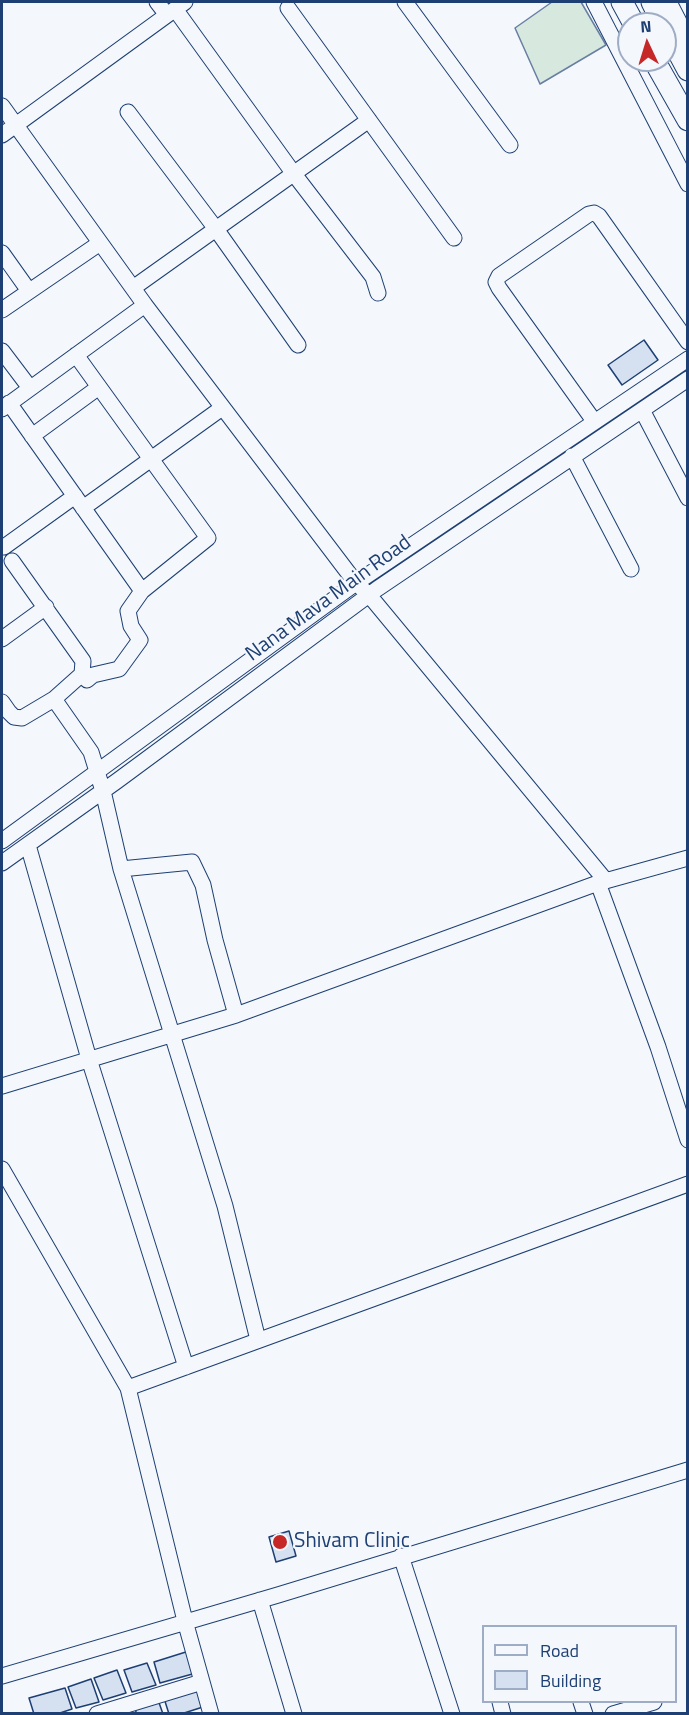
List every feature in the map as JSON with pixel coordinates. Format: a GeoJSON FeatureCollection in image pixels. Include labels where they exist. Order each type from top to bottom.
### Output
{"type":"FeatureCollection","features":[{"type":"Feature","properties":{"kind":"highway"},"geometry":{"type":"LineString","coordinates":[[677,51],[687,70]]}},
{"type":"Feature","properties":{"kind":"highway"},"geometry":{"type":"LineString","coordinates":[[661,72],[687,120]]}},
{"type":"Feature","properties":{"kind":"street"},"geometry":{"type":"LineString","coordinates":[[157,2],[176,8],[294,174],[373,277],[378,293]]}},
{"type":"Feature","properties":{"kind":"street"},"geometry":{"type":"LineString","coordinates":[[405,2],[510,145]]}},
{"type":"Feature","properties":{"kind":"street"},"geometry":{"type":"LineString","coordinates":[[594,2],[687,184]]}},
{"type":"Feature","properties":{"kind":"street"},"geometry":{"type":"LineString","coordinates":[[669,2],[687,39]]}},
{"type":"Feature","properties":{"kind":"street"},"geometry":{"type":"LineString","coordinates":[[2,135],[176,8]]}},
{"type":"Feature","properties":{"kind":"street"},"geometry":{"type":"LineString","coordinates":[[288,8],[454,238]]}},
{"type":"Feature","properties":{"kind":"street"},"geometry":{"type":"LineString","coordinates":[[2,106],[222,408],[356,583],[369,595],[602,882],[687,1140]]}},
{"type":"Feature","properties":{"kind":"street"},"geometry":{"type":"LineString","coordinates":[[128,112],[216,229],[298,345]]}},
{"type":"Feature","properties":{"kind":"street"},"geometry":{"type":"LineString","coordinates":[[133,288],[369,120]]}},
{"type":"Feature","properties":{"kind":"street"},"geometry":{"type":"LineString","coordinates":[[594,421],[499,288],[496,282],[499,276],[589,214],[594,213],[599,216],[687,342]]}},
{"type":"Feature","properties":{"kind":"street"},"geometry":{"type":"LineString","coordinates":[[2,310],[100,243]]}},
{"type":"Feature","properties":{"kind":"street"},"geometry":{"type":"LineString","coordinates":[[2,253],[29,291]]}},
{"type":"Feature","properties":{"kind":"street"},"geometry":{"type":"LineString","coordinates":[[142,591],[32,436],[5,406],[146,305]]}},
{"type":"Feature","properties":{"kind":"street"},"geometry":{"type":"LineString","coordinates":[[2,351],[30,388]]}},
{"type":"Feature","properties":{"kind":"street"},"geometry":{"type":"LineString","coordinates":[[76,355],[208,538],[142,591],[128,611],[131,626],[140,640],[119,669],[93,675],[87,680]]}},
{"type":"Feature","properties":{"kind":"street","name":"Nana Mava Main Road"},"geometry":{"type":"LineString","coordinates":[[2,842],[356,583],[687,358]]}},
{"type":"Feature","properties":{"kind":"street","name":"Nana Mava Main Road"},"geometry":{"type":"LineString","coordinates":[[2,863],[369,595],[687,379]]}},
{"type":"Feature","properties":{"kind":"street"},"geometry":{"type":"LineString","coordinates":[[32,436],[99,387]]}},
{"type":"Feature","properties":{"kind":"street"},"geometry":{"type":"LineString","coordinates":[[2,702],[14,717],[22,718],[54,699],[82,674],[84,668],[76,649],[46,608],[7,565],[3,546],[151,459],[222,408]]}},
{"type":"Feature","properties":{"kind":"street"},"geometry":{"type":"LineString","coordinates":[[642,410],[687,498]]}},
{"type":"Feature","properties":{"kind":"street"},"geometry":{"type":"LineString","coordinates":[[572,456],[631,569]]}},
{"type":"Feature","properties":{"kind":"street"},"geometry":{"type":"LineString","coordinates":[[2,639],[46,608]]}},
{"type":"Feature","properties":{"kind":"street"},"geometry":{"type":"LineString","coordinates":[[54,699],[85,742],[97,771],[121,869],[225,1206],[258,1340]]}},
{"type":"Feature","properties":{"kind":"street"},"geometry":{"type":"LineString","coordinates":[[28,844],[89,1059],[186,1367]]}},
{"type":"Feature","properties":{"kind":"street"},"geometry":{"type":"LineString","coordinates":[[2,1086],[237,1015],[602,882],[687,858]]}},
{"type":"Feature","properties":{"kind":"street"},"geometry":{"type":"LineString","coordinates":[[121,869],[192,862],[203,885],[215,940],[237,1015]]}},
{"type":"Feature","properties":{"kind":"street"},"geometry":{"type":"LineString","coordinates":[[2,1169],[128,1388],[185,1621],[211,1713]]}},
{"type":"Feature","properties":{"kind":"street"},"geometry":{"type":"LineString","coordinates":[[128,1388],[687,1184]]}},
{"type":"Feature","properties":{"kind":"street"},"geometry":{"type":"LineString","coordinates":[[2,1676],[687,1470]]}},
{"type":"Feature","properties":{"kind":"street"},"geometry":{"type":"LineString","coordinates":[[401,1556],[452,1713]]}},
{"type":"Feature","properties":{"kind":"street"},"geometry":{"type":"LineString","coordinates":[[260,1600],[294,1713]]}},
{"type":"Feature","properties":{"kind":"street"},"geometry":{"type":"LineString","coordinates":[[97,1713],[202,1682]]}},
{"type":"Feature","properties":{"kind":"street"},"geometry":{"type":"LineString","coordinates":[[613,1713],[629,1711],[649,1703]]}},
{"type":"Feature","properties":{"kind":"shaded area"},"geometry":{"type":"Polygon","coordinates":[[[552,2],[581,2],[606,45],[540,84],[515,28],[552,2]]]}},
{"type":"Feature","properties":{"kind":"building"},"geometry":{"type":"Polygon","coordinates":[[[644,340],[658,360],[622,385],[608,365],[644,340]]]}},
{"type":"Feature","properties":{"kind":"building"},"geometry":{"type":"Polygon","coordinates":[[[289,1531],[296,1556],[276,1562],[269,1537],[289,1531]]]}},
{"type":"Feature","properties":{"kind":"building"},"geometry":{"type":"Polygon","coordinates":[[[189,1651],[196,1673],[160,1683],[154,1662],[189,1651]]]}},
{"type":"Feature","properties":{"kind":"building"},"geometry":{"type":"Polygon","coordinates":[[[147,1663],[156,1685],[132,1692],[124,1670],[147,1663]]]}},
{"type":"Feature","properties":{"kind":"building"},"geometry":{"type":"Polygon","coordinates":[[[117,1670],[126,1693],[103,1700],[94,1678],[117,1670]]]}},
{"type":"Feature","properties":{"kind":"building"},"geometry":{"type":"Polygon","coordinates":[[[91,1679],[99,1702],[76,1708],[68,1687],[91,1679]]]}},
{"type":"Feature","properties":{"kind":"building"},"geometry":{"type":"Polygon","coordinates":[[[199,1685],[206,1706],[181,1714],[169,1714],[163,1695],[199,1685]]]}},
{"type":"Feature","properties":{"kind":"building"},"geometry":{"type":"Polygon","coordinates":[[[65,1688],[72,1709],[57,1714],[34,1714],[29,1698],[65,1688]]]}},
{"type":"Feature","properties":{"kind":"building"},"geometry":{"type":"Polygon","coordinates":[[[157,1697],[163,1714],[137,1714],[133,1705],[157,1697]]]}},
{"type":"Feature","properties":{"kind":"place","name":"Shivam Clinic"},"geometry":{"type":"Point","coordinates":[280,1542]}}]}
